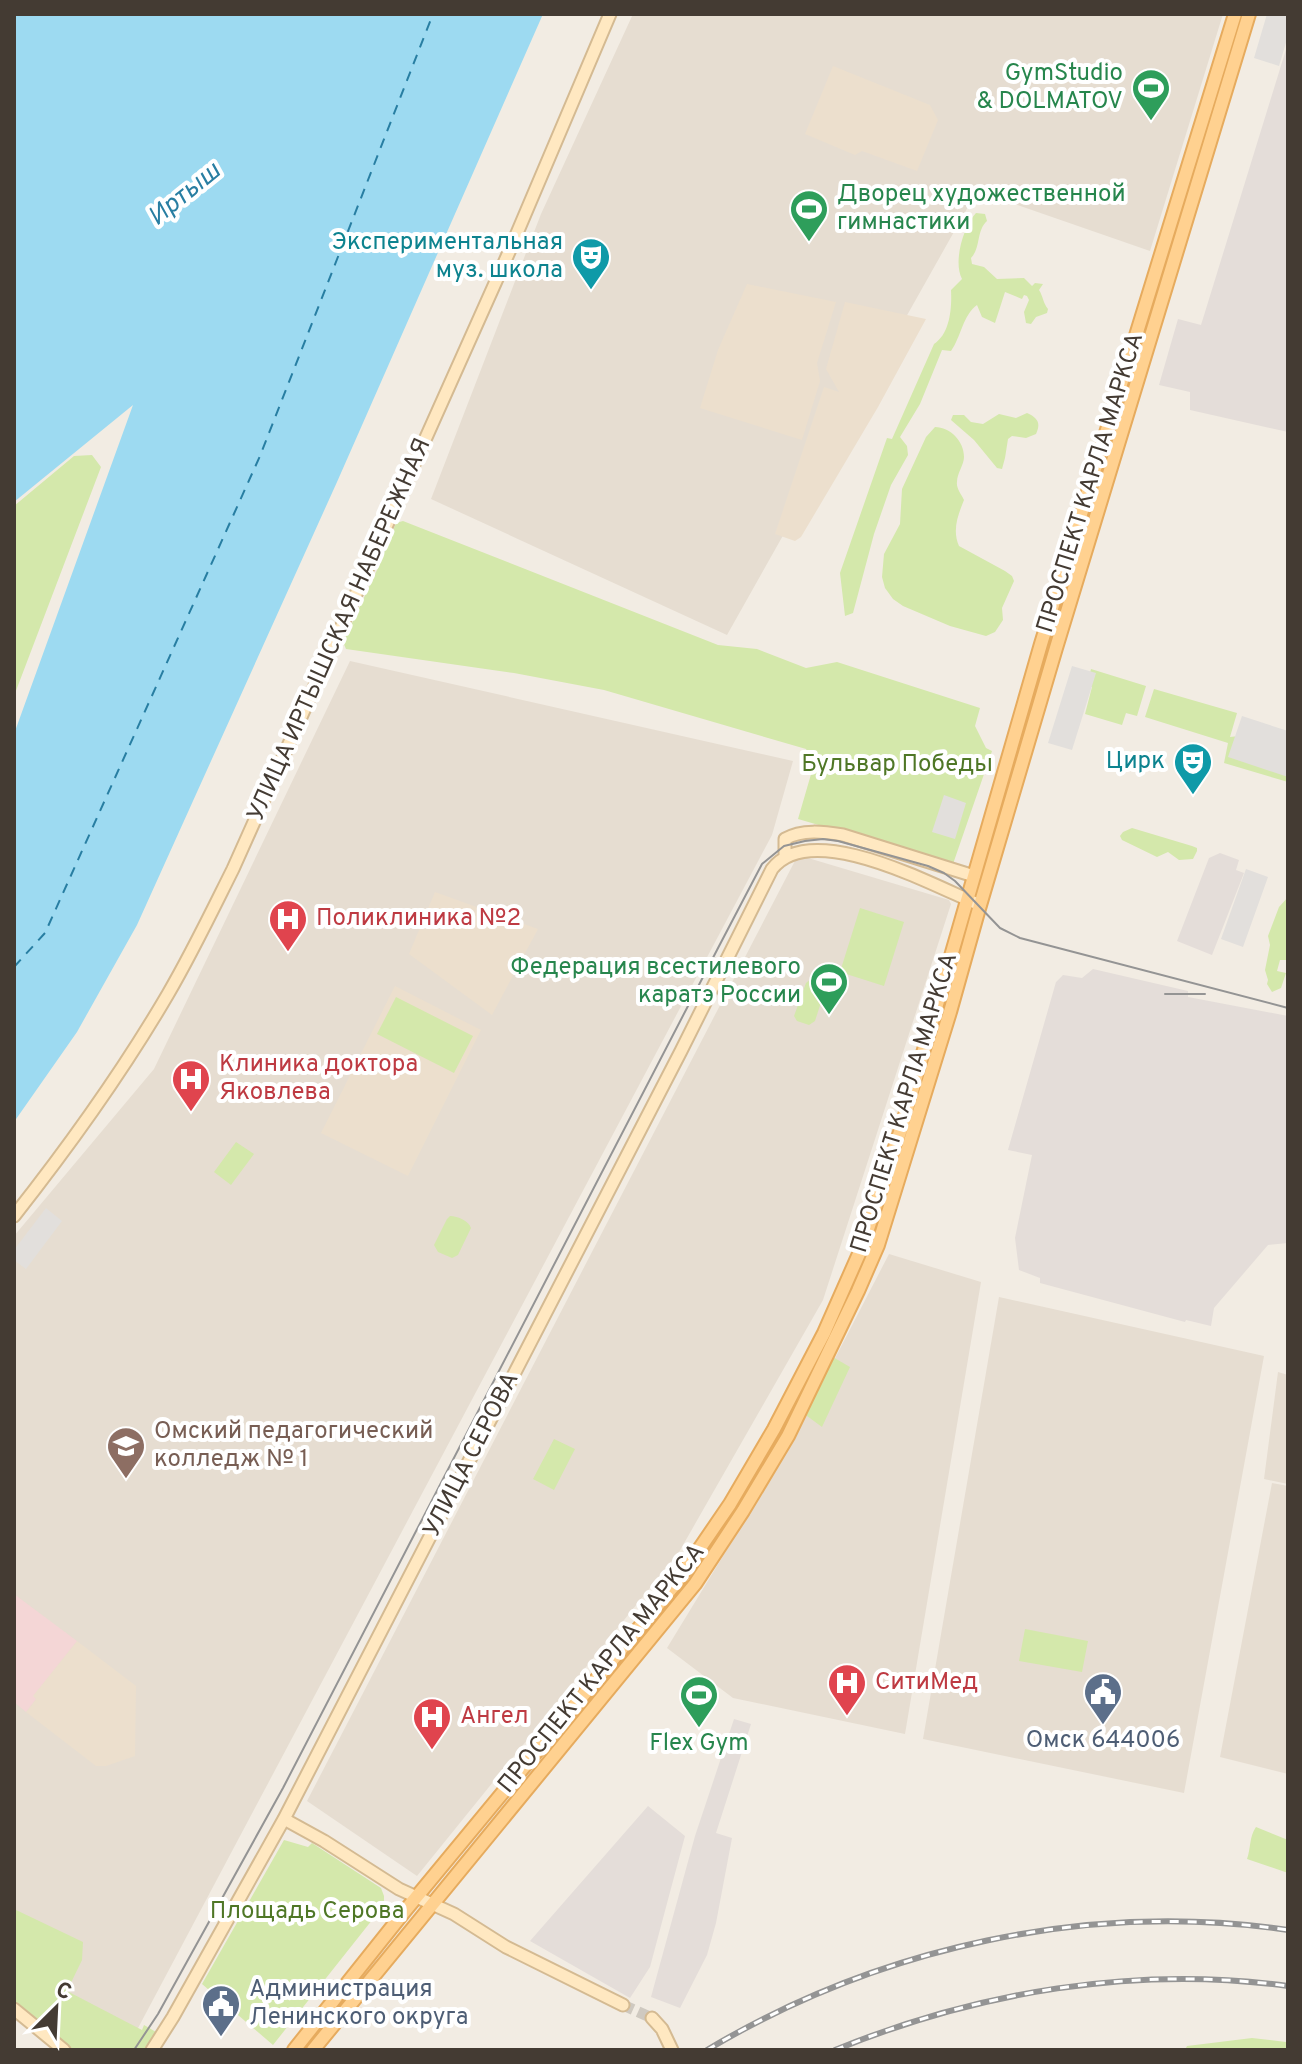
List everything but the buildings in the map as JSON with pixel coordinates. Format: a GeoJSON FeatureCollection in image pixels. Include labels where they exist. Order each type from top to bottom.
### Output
{"type":"FeatureCollection","features":[{"type":"Feature","properties":{"kind":"main road","name":"ПРОСПЕКТ КАРЛА МАРКСА"},"geometry":{"type":"LineString","coordinates":[[294,2050],[676,1583],[723,1514],[779,1422],[824,1333],[864,1241],[902,1126],[1041,644],[1235,14]]}},
{"type":"Feature","properties":{"kind":"main road","name":"ПРОСПЕКТ КАРЛА МАРКСА"},"geometry":{"type":"LineString","coordinates":[[313,2050],[695,1584],[788,1436],[858,1291],[878,1245],[950,1012],[1056,648],[1249,14]]}},
{"type":"Feature","properties":{"kind":"street","name":"УЛИЦА ИРТЫШСКАЯ НАБЕРЕЖНАЯ"},"geometry":{"type":"LineString","coordinates":[[14,1216],[136,1047],[194,947],[233,869],[509,252],[610,14]]}},
{"type":"Feature","properties":{"kind":"street"},"geometry":{"type":"LineString","coordinates":[[974,876],[843,835],[809,832],[785,839],[785,857],[812,850],[843,853],[911,873],[980,905]]}},
{"type":"Feature","properties":{"kind":"street","name":"УЛИЦА СЕРОВА"},"geometry":{"type":"LineString","coordinates":[[152,2050],[284,1819],[681,1051],[758,895],[772,869],[785,857]]}},
{"type":"Feature","properties":{"kind":"street"},"geometry":{"type":"LineString","coordinates":[[284,1819],[399,1889],[454,1914],[506,1947],[623,2005]]}},
{"type":"Feature","properties":{"kind":"street"},"geometry":{"type":"LineString","coordinates":[[14,2009],[64,2050]]}},
{"type":"Feature","properties":{"kind":"street"},"geometry":{"type":"LineString","coordinates":[[652,2018],[662,2029],[672,2050]]}},
{"type":"Feature","properties":{"kind":"shaded area"},"geometry":{"type":"Polygon","coordinates":[[[633,14],[1223,14],[1150,251],[977,191],[727,635],[431,499],[541,214],[633,14]]]}},
{"type":"Feature","properties":{"kind":"shaded area"},"geometry":{"type":"Polygon","coordinates":[[[1267,14],[1288,14],[1288,36],[1279,66],[1254,58],[1267,14]]]}},
{"type":"Feature","properties":{"kind":"shaded area"},"geometry":{"type":"Polygon","coordinates":[[[1288,43],[1288,432],[1190,410],[1190,392],[1159,385],[1178,319],[1201,325],[1288,43]]]}},
{"type":"Feature","properties":{"kind":"shaded area"},"geometry":{"type":"Polygon","coordinates":[[[833,66],[930,105],[938,120],[917,171],[862,151],[855,155],[805,134],[833,66]]]}},
{"type":"Feature","properties":{"kind":"shaded area"},"geometry":{"type":"Polygon","coordinates":[[[747,284],[836,302],[817,363],[820,381],[802,440],[700,408],[718,350],[747,284]]]}},
{"type":"Feature","properties":{"kind":"shaded area"},"geometry":{"type":"Polygon","coordinates":[[[845,302],[926,319],[878,407],[801,537],[795,541],[775,534],[824,387],[839,392],[826,369],[845,302]]]}},
{"type":"Feature","properties":{"kind":"shaded area"},"geometry":{"type":"Polygon","coordinates":[[[350,661],[793,761],[772,835],[129,2045],[14,1948],[14,1236],[154,1069],[350,661]]]}},
{"type":"Feature","properties":{"kind":"shaded area"},"geometry":{"type":"Polygon","coordinates":[[[1072,666],[1096,673],[1072,750],[1048,743],[1072,666]]]}},
{"type":"Feature","properties":{"kind":"shaded area"},"geometry":{"type":"Polygon","coordinates":[[[1242,716],[1288,731],[1288,777],[1228,757],[1242,716]]]}},
{"type":"Feature","properties":{"kind":"shaded area"},"geometry":{"type":"Polygon","coordinates":[[[944,795],[966,803],[955,839],[932,832],[944,795]]]}},
{"type":"Feature","properties":{"kind":"shaded area"},"geometry":{"type":"Polygon","coordinates":[[[1220,853],[1239,860],[1236,870],[1244,873],[1212,955],[1177,941],[1209,858],[1220,853]]]}},
{"type":"Feature","properties":{"kind":"shaded area"},"geometry":{"type":"Polygon","coordinates":[[[798,855],[949,900],[951,904],[823,1300],[679,1552],[417,1876],[307,1801],[798,855]]]}},
{"type":"Feature","properties":{"kind":"shaded area"},"geometry":{"type":"Polygon","coordinates":[[[1246,869],[1268,877],[1243,947],[1221,939],[1246,869]]]}},
{"type":"Feature","properties":{"kind":"shaded area"},"geometry":{"type":"Polygon","coordinates":[[[435,892],[538,929],[492,1015],[409,954],[435,892]]]}},
{"type":"Feature","properties":{"kind":"shaded area"},"geometry":{"type":"Polygon","coordinates":[[[1093,969],[1188,991],[1188,997],[1288,1016],[1288,1243],[1268,1245],[1214,1308],[1211,1326],[1185,1322],[1040,1283],[1040,1278],[1019,1270],[1015,1238],[1032,1155],[1008,1150],[1056,982],[1063,975],[1082,978],[1093,969]]]}},
{"type":"Feature","properties":{"kind":"shaded area"},"geometry":{"type":"Polygon","coordinates":[[[395,986],[481,1030],[408,1176],[321,1133],[395,986]]]}},
{"type":"Feature","properties":{"kind":"shaded area"},"geometry":{"type":"Polygon","coordinates":[[[46,1208],[62,1221],[26,1269],[14,1260],[14,1250],[46,1208]]]}},
{"type":"Feature","properties":{"kind":"shaded area"},"geometry":{"type":"Polygon","coordinates":[[[889,1254],[981,1282],[905,1734],[733,1698],[667,1648],[787,1451],[889,1254]]]}},
{"type":"Feature","properties":{"kind":"shaded area"},"geometry":{"type":"Polygon","coordinates":[[[999,1297],[1264,1356],[1184,1793],[923,1739],[999,1297]]]}},
{"type":"Feature","properties":{"kind":"shaded area"},"geometry":{"type":"Polygon","coordinates":[[[1278,1372],[1288,1375],[1288,1484],[1264,1479],[1278,1372]]]}},
{"type":"Feature","properties":{"kind":"shaded area"},"geometry":{"type":"Polygon","coordinates":[[[1272,1483],[1288,1486],[1288,1774],[1220,1757],[1272,1483]]]}},
{"type":"Feature","properties":{"kind":"shaded area"},"geometry":{"type":"Polygon","coordinates":[[[14,1594],[77,1641],[33,1696],[36,1699],[26,1712],[14,1702],[14,1594]]]}},
{"type":"Feature","properties":{"kind":"shaded area"},"geometry":{"type":"Polygon","coordinates":[[[77,1641],[136,1686],[135,1756],[106,1766],[96,1766],[26,1712],[36,1699],[32,1696],[77,1641]]]}},
{"type":"Feature","properties":{"kind":"shaded area"},"geometry":{"type":"Polygon","coordinates":[[[734,1719],[751,1724],[716,1833],[732,1838],[707,1955],[680,2008],[651,1997],[695,1836],[734,1719]]]}},
{"type":"Feature","properties":{"kind":"shaded area"},"geometry":{"type":"Polygon","coordinates":[[[648,1806],[685,1836],[650,1967],[630,1998],[530,1941],[648,1806]]]}},
{"type":"Feature","properties":{"kind":"green space"},"geometry":{"type":"Polygon","coordinates":[[[976,213],[985,214],[987,221],[971,258],[972,264],[984,267],[997,279],[1024,278],[1032,286],[1035,283],[1043,284],[1039,290],[1047,313],[1036,317],[1031,324],[1026,323],[1024,312],[1029,300],[1027,296],[1024,295],[1022,299],[1005,292],[995,323],[982,317],[977,305],[968,314],[951,351],[942,350],[920,404],[900,437],[907,446],[908,455],[891,485],[853,613],[845,616],[840,573],[887,438],[892,439],[934,344],[947,327],[951,290],[962,279],[959,272],[961,245],[976,213]]]}},
{"type":"Feature","properties":{"kind":"green space"},"geometry":{"type":"Polygon","coordinates":[[[1027,413],[1038,421],[1036,434],[1008,439],[1002,469],[997,468],[974,440],[951,420],[953,415],[964,415],[971,422],[983,424],[999,414],[1016,418],[1027,413]]]}},
{"type":"Feature","properties":{"kind":"green space"},"geometry":{"type":"Polygon","coordinates":[[[935,427],[951,432],[959,440],[963,451],[964,460],[957,484],[964,500],[956,528],[959,546],[1005,571],[1014,581],[1002,608],[1003,620],[995,632],[986,636],[950,626],[903,606],[885,588],[882,577],[884,554],[900,524],[902,489],[926,437],[935,427]]]}},
{"type":"Feature","properties":{"kind":"green space"},"geometry":{"type":"Polygon","coordinates":[[[92,455],[101,467],[14,696],[14,506],[74,456],[92,455]]]}},
{"type":"Feature","properties":{"kind":"green space","name":"Бульвар Победы"},"geometry":{"type":"Polygon","coordinates":[[[403,521],[718,645],[757,649],[806,668],[837,662],[980,708],[975,726],[986,748],[992,751],[953,864],[798,819],[814,764],[806,749],[604,690],[514,673],[346,649],[343,642],[396,523],[403,521]]]}},
{"type":"Feature","properties":{"kind":"green space"},"geometry":{"type":"Polygon","coordinates":[[[1091,669],[1146,686],[1137,716],[1126,713],[1122,725],[1085,714],[1092,687],[1087,685],[1091,669]]]}},
{"type":"Feature","properties":{"kind":"green space"},"geometry":{"type":"Polygon","coordinates":[[[1154,689],[1237,713],[1230,737],[1239,736],[1288,769],[1288,782],[1224,763],[1228,743],[1145,717],[1154,689]]]}},
{"type":"Feature","properties":{"kind":"green space"},"geometry":{"type":"Polygon","coordinates":[[[1132,828],[1192,846],[1197,851],[1193,859],[1179,860],[1168,852],[1157,857],[1122,840],[1120,836],[1123,832],[1132,828]]]}},
{"type":"Feature","properties":{"kind":"green space"},"geometry":{"type":"Polygon","coordinates":[[[1288,897],[1286,960],[1280,960],[1277,971],[1286,973],[1281,988],[1272,992],[1265,970],[1270,945],[1268,936],[1279,907],[1288,897]]]}},
{"type":"Feature","properties":{"kind":"green space"},"geometry":{"type":"Polygon","coordinates":[[[860,908],[904,922],[884,986],[840,972],[860,908]]]}},
{"type":"Feature","properties":{"kind":"green space"},"geometry":{"type":"Polygon","coordinates":[[[812,978],[826,987],[815,1021],[809,1025],[797,1021],[794,1016],[806,983],[812,978]]]}},
{"type":"Feature","properties":{"kind":"green space"},"geometry":{"type":"Polygon","coordinates":[[[396,997],[473,1036],[454,1073],[377,1034],[396,997]]]}},
{"type":"Feature","properties":{"kind":"green space"},"geometry":{"type":"Polygon","coordinates":[[[236,1142],[254,1154],[231,1185],[214,1172],[236,1142]]]}},
{"type":"Feature","properties":{"kind":"green space"},"geometry":{"type":"Polygon","coordinates":[[[450,1216],[463,1219],[471,1228],[458,1255],[452,1258],[438,1252],[434,1245],[450,1216]]]}},
{"type":"Feature","properties":{"kind":"green space"},"geometry":{"type":"Polygon","coordinates":[[[831,1356],[850,1367],[822,1427],[803,1413],[831,1356]]]}},
{"type":"Feature","properties":{"kind":"green space"},"geometry":{"type":"Polygon","coordinates":[[[554,1439],[575,1449],[554,1490],[533,1479],[554,1439]]]}},
{"type":"Feature","properties":{"kind":"green space"},"geometry":{"type":"Polygon","coordinates":[[[1025,1629],[1088,1641],[1082,1672],[1019,1661],[1025,1629]]]}},
{"type":"Feature","properties":{"kind":"green space"},"geometry":{"type":"Polygon","coordinates":[[[1256,1827],[1288,1840],[1288,1873],[1247,1859],[1256,1827]]]}},
{"type":"Feature","properties":{"kind":"green space","name":"Площадь Серова"},"geometry":{"type":"Polygon","coordinates":[[[284,1840],[308,1847],[312,1843],[381,1888],[384,1905],[273,2045],[202,1984],[284,1840]]]}},
{"type":"Feature","properties":{"kind":"green space"},"geometry":{"type":"Polygon","coordinates":[[[14,1909],[83,1942],[82,1960],[67,1991],[142,2030],[144,2025],[156,2032],[144,2050],[68,2050],[14,2006],[14,1909]]]}},
{"type":"Feature","properties":{"kind":"green space"},"geometry":{"type":"Polygon","coordinates":[[[1252,2038],[1286,2042],[1286,2050],[1185,2050],[1187,2046],[1252,2038]]]}},
{"type":"Feature","properties":{"kind":"water","name":"Иртыш"},"geometry":{"type":"Polygon","coordinates":[[[14,14],[543,14],[137,925],[77,1032],[14,1122],[14,734],[133,405],[14,502],[14,14]]]}},
{"type":"Feature","properties":{"kind":"ferry route"},"geometry":{"type":"LineString","coordinates":[[14,967],[45,933],[260,456],[433,14]]}},
{"type":"Feature","properties":{"kind":"tunnel"},"geometry":{"type":"LineString","coordinates":[[623,2005],[652,2018]]}},
{"type":"Feature","properties":{"kind":"tram line"},"geometry":{"type":"LineString","coordinates":[[134,2050],[158,2014],[283,1788],[762,864],[784,846],[823,839],[838,841],[944,873],[1000,928],[1020,938],[1288,1008]]}},
{"type":"Feature","properties":{"kind":"tram line"},"geometry":{"type":"LineString","coordinates":[[1165,994],[1205,994]]}},
{"type":"Feature","properties":{"kind":"railway"},"geometry":{"type":"LineString","coordinates":[[707,2050],[773,2014],[842,1984],[914,1959],[987,1940],[1062,1928],[1137,1922],[1213,1923],[1288,1930]]}},
{"type":"Feature","properties":{"kind":"railway"},"geometry":{"type":"LineString","coordinates":[[835,2050],[944,2013],[1057,1988],[1173,1979],[1230,1980],[1288,1986]]}},
{"type":"Feature","properties":{"kind":"place","name":"GymStudio & DOLMATOV"},"geometry":{"type":"Point","coordinates":[1151,122]}},
{"type":"Feature","properties":{"kind":"place","name":"Дворец художественной гимнастики"},"geometry":{"type":"Point","coordinates":[809,243]}},
{"type":"Feature","properties":{"kind":"place","name":"Экспериментальная муз. школа"},"geometry":{"type":"Point","coordinates":[591,291]}},
{"type":"Feature","properties":{"kind":"place","name":"Цирк"},"geometry":{"type":"Point","coordinates":[1193,796]}},
{"type":"Feature","properties":{"kind":"place","name":"Поликлиника №2"},"geometry":{"type":"Point","coordinates":[288,953]}},
{"type":"Feature","properties":{"kind":"place","name":"Федерация всестилевого каратэ России"},"geometry":{"type":"Point","coordinates":[829,1016]}},
{"type":"Feature","properties":{"kind":"place","name":"Клиника доктора Яковлева"},"geometry":{"type":"Point","coordinates":[191,1113]}},
{"type":"Feature","properties":{"kind":"place","name":"Омский педагогический колледж № 1"},"geometry":{"type":"Point","coordinates":[126,1480]}},
{"type":"Feature","properties":{"kind":"place","name":"СитиМед"},"geometry":{"type":"Point","coordinates":[847,1717]}},
{"type":"Feature","properties":{"kind":"place","name":"Омск 644006"},"geometry":{"type":"Point","coordinates":[1103,1726]}},
{"type":"Feature","properties":{"kind":"place","name":"Flex Gym"},"geometry":{"type":"Point","coordinates":[699,1729]}},
{"type":"Feature","properties":{"kind":"place","name":"Ангел"},"geometry":{"type":"Point","coordinates":[432,1751]}},
{"type":"Feature","properties":{"kind":"place","name":"Администрация Ленинского округа"},"geometry":{"type":"Point","coordinates":[221,2038]}}]}
